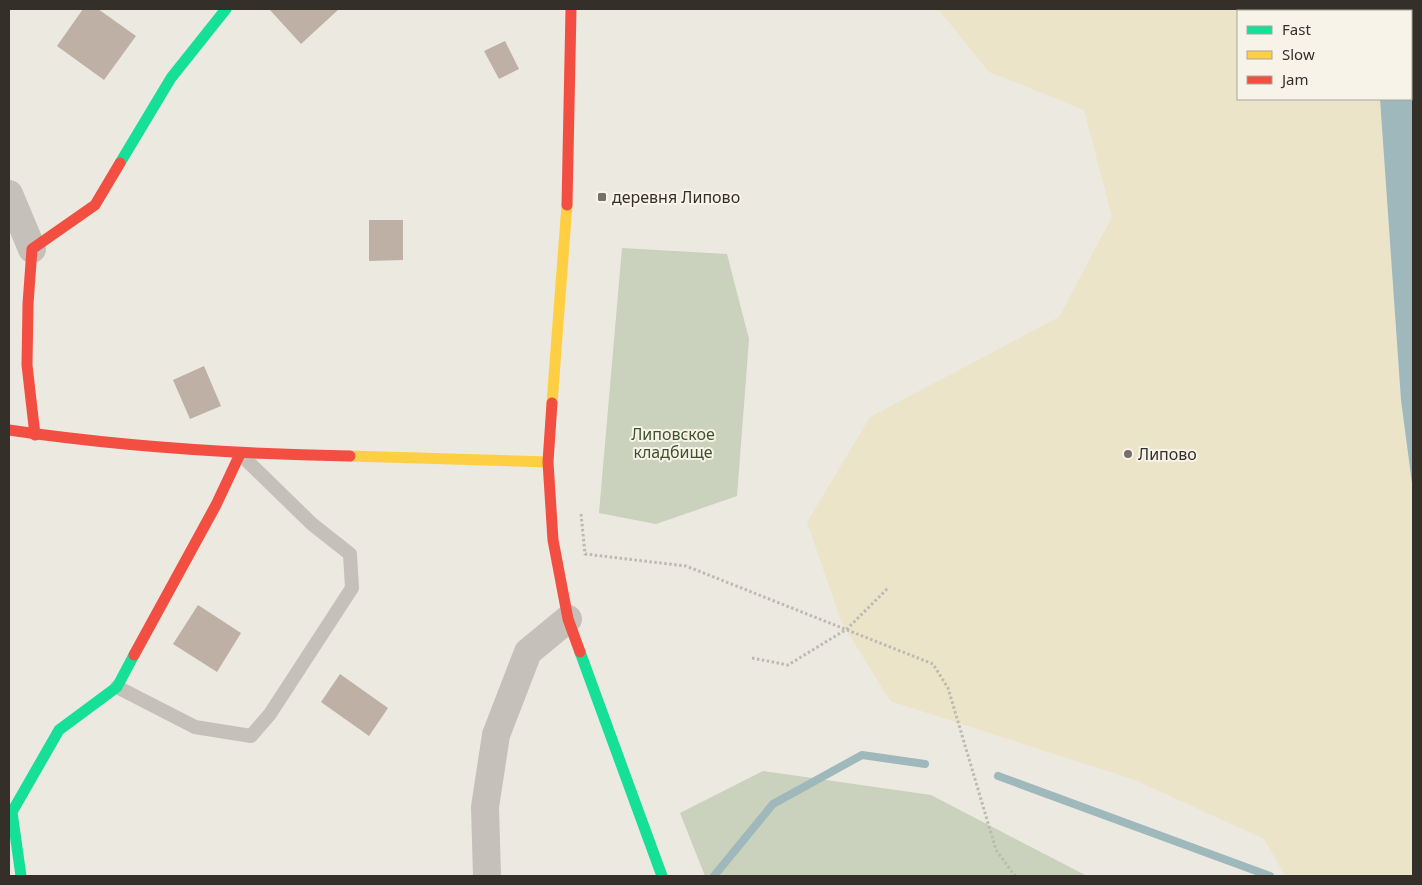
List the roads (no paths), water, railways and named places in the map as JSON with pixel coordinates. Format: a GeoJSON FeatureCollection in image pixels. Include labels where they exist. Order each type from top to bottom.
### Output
{"type":"FeatureCollection","features":[{"type":"Feature","properties":{"kind":"street"},"geometry":{"type":"LineString","coordinates":[[32,249],[95,205],[171,78],[226,9]]}},
{"type":"Feature","properties":{"kind":"street"},"geometry":{"type":"LineString","coordinates":[[571,9],[567,203],[548,462],[553,540],[568,619],[662,876]]}},
{"type":"Feature","properties":{"kind":"street"},"geometry":{"type":"LineString","coordinates":[[9,194],[32,249],[28,304],[27,365],[35,435]]}},
{"type":"Feature","properties":{"kind":"street"},"geometry":{"type":"LineString","coordinates":[[9,430],[35,435],[138,446],[240,454],[548,462]]}},
{"type":"Feature","properties":{"kind":"street"},"geometry":{"type":"LineString","coordinates":[[21,876],[12,812],[59,730],[117,687],[216,505],[240,454]]}},
{"type":"Feature","properties":{"kind":"street"},"geometry":{"type":"LineString","coordinates":[[487,876],[485,806],[496,734],[528,652],[568,619]]}},
{"type":"Feature","properties":{"kind":"lane"},"geometry":{"type":"LineString","coordinates":[[117,687],[195,727],[251,736],[270,714],[352,588],[350,554],[312,524],[240,454]]}},
{"type":"Feature","properties":{"kind":"water"},"geometry":{"type":"Polygon","coordinates":[[[1413,9],[1413,491],[1401,400],[1380,100],[1412,100],[1412,10],[1374,10],[1413,9]]]}},
{"type":"Feature","properties":{"kind":"waterway"},"geometry":{"type":"LineString","coordinates":[[714,876],[773,804],[862,755],[925,764]]}},
{"type":"Feature","properties":{"kind":"waterway"},"geometry":{"type":"LineString","coordinates":[[998,776],[1270,876]]}},
{"type":"Feature","properties":{"kind":"place","name":"деревня Липово"},"geometry":{"type":"Point","coordinates":[602,197]}},
{"type":"Feature","properties":{"kind":"place","name":"Липово"},"geometry":{"type":"Point","coordinates":[1128,454]}},
{"type":"Feature","properties":{"kind":"park label","name":"Липовское кладбище"},"geometry":{"type":"Point","coordinates":[673,443]}}]}
